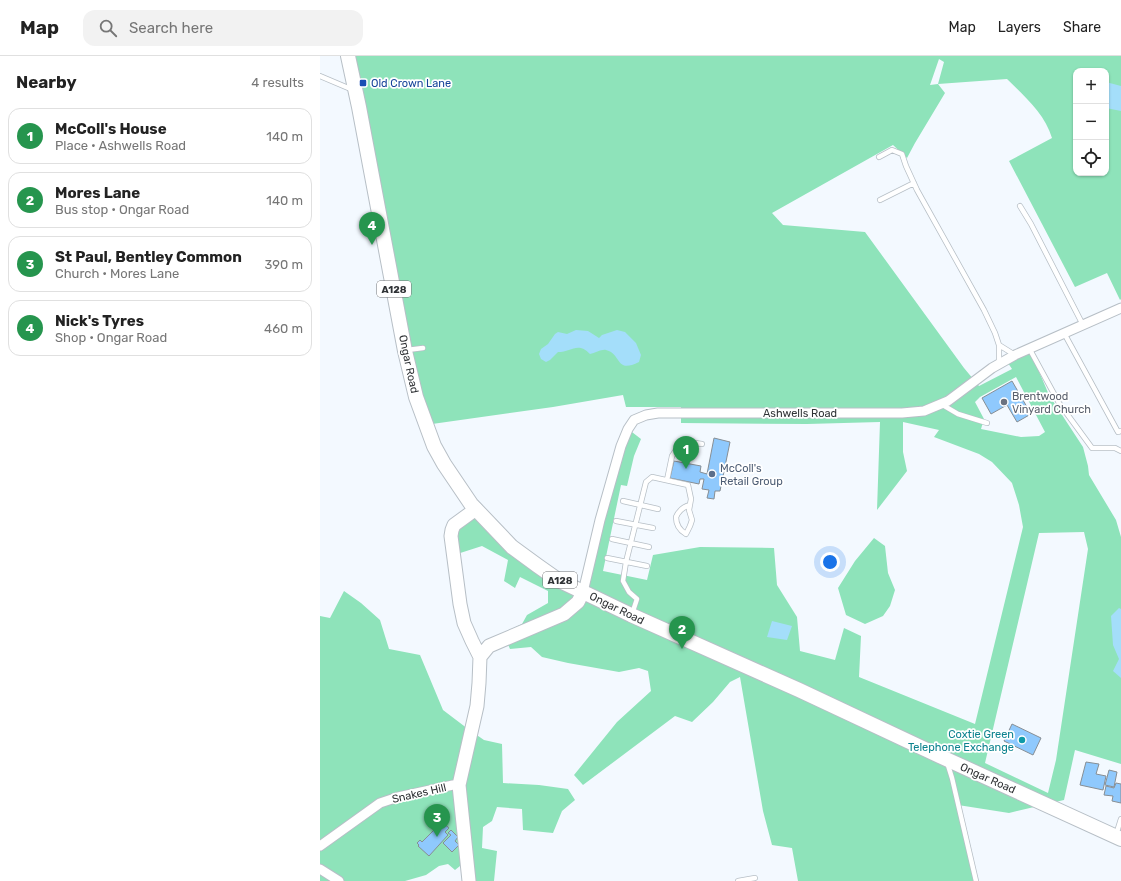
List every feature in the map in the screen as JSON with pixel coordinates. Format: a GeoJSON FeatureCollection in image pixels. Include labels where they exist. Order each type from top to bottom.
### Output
{"type":"FeatureCollection","features":[{"type":"Feature","properties":{"kind":"main road","name":"Ongar Road"},"geometry":{"type":"LineString","coordinates":[[348,56],[355,91],[360,107],[409,350],[416,397],[434,446],[444,464],[466,497],[512,546],[558,580],[631,615],[799,690],[1118,838]]}},
{"type":"Feature","properties":{"kind":"street","name":"Ashwells Road"},"geometry":{"type":"LineString","coordinates":[[583,592],[600,520],[621,446],[628,429],[634,420],[646,415],[658,413],[902,413],[924,411],[948,401],[999,364],[1015,355],[1121,308]]}},
{"type":"Feature","properties":{"kind":"street"},"geometry":{"type":"LineString","coordinates":[[469,881],[459,785],[477,706],[480,657],[464,623],[460,604],[452,530],[454,525],[476,509]]}},
{"type":"Feature","properties":{"kind":"street"},"geometry":{"type":"LineString","coordinates":[[480,657],[489,646],[564,614],[578,602],[583,592]]}},
{"type":"Feature","properties":{"kind":"street"},"geometry":{"type":"LineString","coordinates":[[473,643],[489,646]]}},
{"type":"Feature","properties":{"kind":"street","name":"Snakes Hill"},"geometry":{"type":"LineString","coordinates":[[320,846],[380,803],[398,797],[459,785]]}},
{"type":"Feature","properties":{"kind":"street"},"geometry":{"type":"LineString","coordinates":[[320,869],[339,881]]}},
{"type":"Feature","properties":{"kind":"lane"},"geometry":{"type":"LineString","coordinates":[[320,76],[355,91]]}},
{"type":"Feature","properties":{"kind":"lane"},"geometry":{"type":"LineString","coordinates":[[879,157],[892,150],[902,154],[914,183],[995,333],[999,345],[999,364]]}},
{"type":"Feature","properties":{"kind":"lane"},"geometry":{"type":"LineString","coordinates":[[880,200],[914,183]]}},
{"type":"Feature","properties":{"kind":"lane"},"geometry":{"type":"LineString","coordinates":[[1020,206],[1031,224],[1083,325]]}},
{"type":"Feature","properties":{"kind":"lane"},"geometry":{"type":"LineString","coordinates":[[1064,333],[1118,432],[1121,431]]}},
{"type":"Feature","properties":{"kind":"lane"},"geometry":{"type":"LineString","coordinates":[[999,345],[1015,355]]}},
{"type":"Feature","properties":{"kind":"lane"},"geometry":{"type":"LineString","coordinates":[[409,350],[423,348]]}},
{"type":"Feature","properties":{"kind":"lane"},"geometry":{"type":"LineString","coordinates":[[1029,348],[1059,403],[1092,448],[1115,448],[1121,451]]}},
{"type":"Feature","properties":{"kind":"lane"},"geometry":{"type":"LineString","coordinates":[[941,404],[958,414],[987,423]]}},
{"type":"Feature","properties":{"kind":"lane"},"geometry":{"type":"LineString","coordinates":[[667,480],[672,456],[682,441],[702,444]]}},
{"type":"Feature","properties":{"kind":"lane"},"geometry":{"type":"LineString","coordinates":[[631,615],[637,599],[629,592],[623,581],[626,562],[646,482],[652,477],[688,485],[690,499],[690,505],[689,510],[692,520],[686,534],[681,532],[678,528],[676,517],[680,510],[690,505]]}},
{"type":"Feature","properties":{"kind":"lane"},"geometry":{"type":"LineString","coordinates":[[623,501],[658,509]]}},
{"type":"Feature","properties":{"kind":"lane"},"geometry":{"type":"LineString","coordinates":[[616,521],[653,528]]}},
{"type":"Feature","properties":{"kind":"lane"},"geometry":{"type":"LineString","coordinates":[[612,539],[649,547]]}},
{"type":"Feature","properties":{"kind":"lane"},"geometry":{"type":"LineString","coordinates":[[608,558],[647,566]]}},
{"type":"Feature","properties":{"kind":"lane"},"geometry":{"type":"LineString","coordinates":[[946,759],[952,778],[976,881]]}},
{"type":"Feature","properties":{"kind":"lane"},"geometry":{"type":"LineString","coordinates":[[1118,838],[1121,819]]}},
{"type":"Feature","properties":{"kind":"lane"},"geometry":{"type":"LineString","coordinates":[[738,881],[755,878]]}},
{"type":"Feature","properties":{"kind":"green space"},"geometry":{"type":"Polygon","coordinates":[[[348,56],[1121,56],[1120,300],[1107,273],[1075,287],[1009,161],[1052,138],[1049,129],[1039,113],[1007,79],[938,84],[945,93],[907,158],[893,145],[772,213],[783,225],[865,232],[964,368],[979,386],[1012,369],[1006,360],[1029,348],[1049,395],[1083,447],[1089,475],[1116,520],[1121,537],[1121,764],[1075,750],[1064,800],[1009,813],[958,805],[976,881],[798,881],[792,848],[772,845],[763,811],[740,677],[730,682],[713,702],[692,722],[675,716],[583,785],[574,775],[617,722],[651,691],[648,671],[639,668],[619,672],[542,657],[531,647],[510,649],[503,633],[522,624],[527,615],[548,603],[548,591],[520,577],[515,588],[504,581],[508,560],[482,546],[454,555],[451,536],[470,513],[572,587],[586,582],[628,429],[641,439],[634,456],[627,486],[621,485],[603,571],[647,580],[653,555],[700,547],[774,548],[777,585],[797,617],[800,651],[835,660],[844,628],[861,636],[859,677],[975,724],[1023,527],[1019,505],[1012,483],[992,462],[979,454],[934,437],[939,430],[903,422],[903,452],[907,471],[877,510],[880,422],[807,424],[681,423],[681,407],[626,407],[623,395],[553,407],[425,425],[348,56]],[[939,59],[930,85],[938,84],[944,62],[939,59]],[[1016,377],[980,397],[975,402],[984,419],[981,429],[1021,437],[1039,436],[1045,432],[1016,377]],[[1084,532],[1039,533],[985,763],[1048,793],[1056,760],[1088,549],[1084,532]]]}},
{"type":"Feature","properties":{"kind":"green space"},"geometry":{"type":"Polygon","coordinates":[[[874,538],[885,546],[888,573],[895,590],[890,606],[883,616],[865,624],[846,615],[838,588],[855,561],[874,538]]]}},
{"type":"Feature","properties":{"kind":"green space"},"geometry":{"type":"Polygon","coordinates":[[[344,591],[361,603],[380,620],[389,649],[420,655],[443,710],[484,740],[502,744],[503,783],[539,785],[568,789],[575,800],[562,811],[553,833],[523,830],[522,809],[497,807],[492,821],[483,827],[482,848],[497,851],[494,881],[469,881],[468,870],[460,866],[455,870],[448,864],[439,866],[426,875],[405,881],[320,881],[320,616],[330,618],[344,591]]]}},
{"type":"Feature","properties":{"kind":"water"},"geometry":{"type":"Polygon","coordinates":[[[1109,83],[1121,86],[1121,111],[1109,109],[1109,83]]]}},
{"type":"Feature","properties":{"kind":"water"},"geometry":{"type":"Polygon","coordinates":[[[576,330],[588,331],[599,338],[602,335],[617,330],[625,332],[636,343],[641,355],[639,362],[626,366],[622,365],[611,352],[604,350],[590,354],[582,348],[574,348],[563,352],[558,352],[546,362],[541,359],[539,354],[541,349],[548,344],[555,334],[558,332],[567,334],[576,330]]]}},
{"type":"Feature","properties":{"kind":"water"},"geometry":{"type":"Polygon","coordinates":[[[1119,608],[1121,609],[1121,678],[1113,671],[1119,659],[1113,645],[1111,616],[1119,608]]]}},
{"type":"Feature","properties":{"kind":"water"},"geometry":{"type":"Polygon","coordinates":[[[772,621],[792,626],[787,640],[767,637],[772,621]]]}},
{"type":"Feature","properties":{"kind":"building","name":"Brentwood Vinyard Church"},"geometry":{"type":"Polygon","coordinates":[[[1012,381],[1031,414],[1017,422],[1007,405],[991,414],[982,398],[1012,381]]]}},
{"type":"Feature","properties":{"kind":"building"},"geometry":{"type":"Polygon","coordinates":[[[714,438],[730,442],[720,491],[715,491],[714,499],[707,498],[709,490],[702,489],[704,479],[700,479],[699,484],[670,478],[674,461],[701,466],[700,472],[707,474],[714,438]]]}},
{"type":"Feature","properties":{"kind":"building","name":"Coxtie Green Telephone Exchange"},"geometry":{"type":"Polygon","coordinates":[[[1012,724],[1041,738],[1033,755],[1004,741],[1012,724]]]}},
{"type":"Feature","properties":{"kind":"building"},"geometry":{"type":"Polygon","coordinates":[[[1086,762],[1099,764],[1096,774],[1106,776],[1103,790],[1080,785],[1086,762]]]}},
{"type":"Feature","properties":{"kind":"building"},"geometry":{"type":"Polygon","coordinates":[[[1109,770],[1117,772],[1114,787],[1105,785],[1109,770]]]}},
{"type":"Feature","properties":{"kind":"building"},"geometry":{"type":"Polygon","coordinates":[[[1116,783],[1121,784],[1121,803],[1112,801],[1113,796],[1104,795],[1106,786],[1114,788],[1116,783]]]}},
{"type":"Feature","properties":{"kind":"building"},"geometry":{"type":"Polygon","coordinates":[[[442,822],[449,828],[445,832],[448,835],[429,856],[418,846],[419,845],[417,843],[420,840],[422,842],[434,830],[430,827],[434,823],[438,827],[442,822]]]}},
{"type":"Feature","properties":{"kind":"building"},"geometry":{"type":"Polygon","coordinates":[[[451,830],[458,837],[455,841],[459,845],[452,852],[443,843],[451,835],[448,833],[451,830]]]}},
{"type":"Feature","properties":{"kind":"place","name":"Old Crown Lane"},"geometry":{"type":"Point","coordinates":[363,83]}},
{"type":"Feature","properties":{"kind":"place","name":"Nick's Tyres"},"geometry":{"type":"Point","coordinates":[372,245]}},
{"type":"Feature","properties":{"kind":"place","name":"Brentwood Vinyard Church"},"geometry":{"type":"Point","coordinates":[1004,402]}},
{"type":"Feature","properties":{"kind":"place","name":"McColl's House"},"geometry":{"type":"Point","coordinates":[686,469]}},
{"type":"Feature","properties":{"kind":"place","name":"McColl's Retail Group"},"geometry":{"type":"Point","coordinates":[712,474]}},
{"type":"Feature","properties":{"kind":"place","name":"Mores Lane"},"geometry":{"type":"Point","coordinates":[682,649]}},
{"type":"Feature","properties":{"kind":"place","name":"Coxtie Green Telephone Exchange"},"geometry":{"type":"Point","coordinates":[1022,740]}},
{"type":"Feature","properties":{"kind":"place","name":"St Paul, Bentley Common"},"geometry":{"type":"Point","coordinates":[437,837]}}]}
